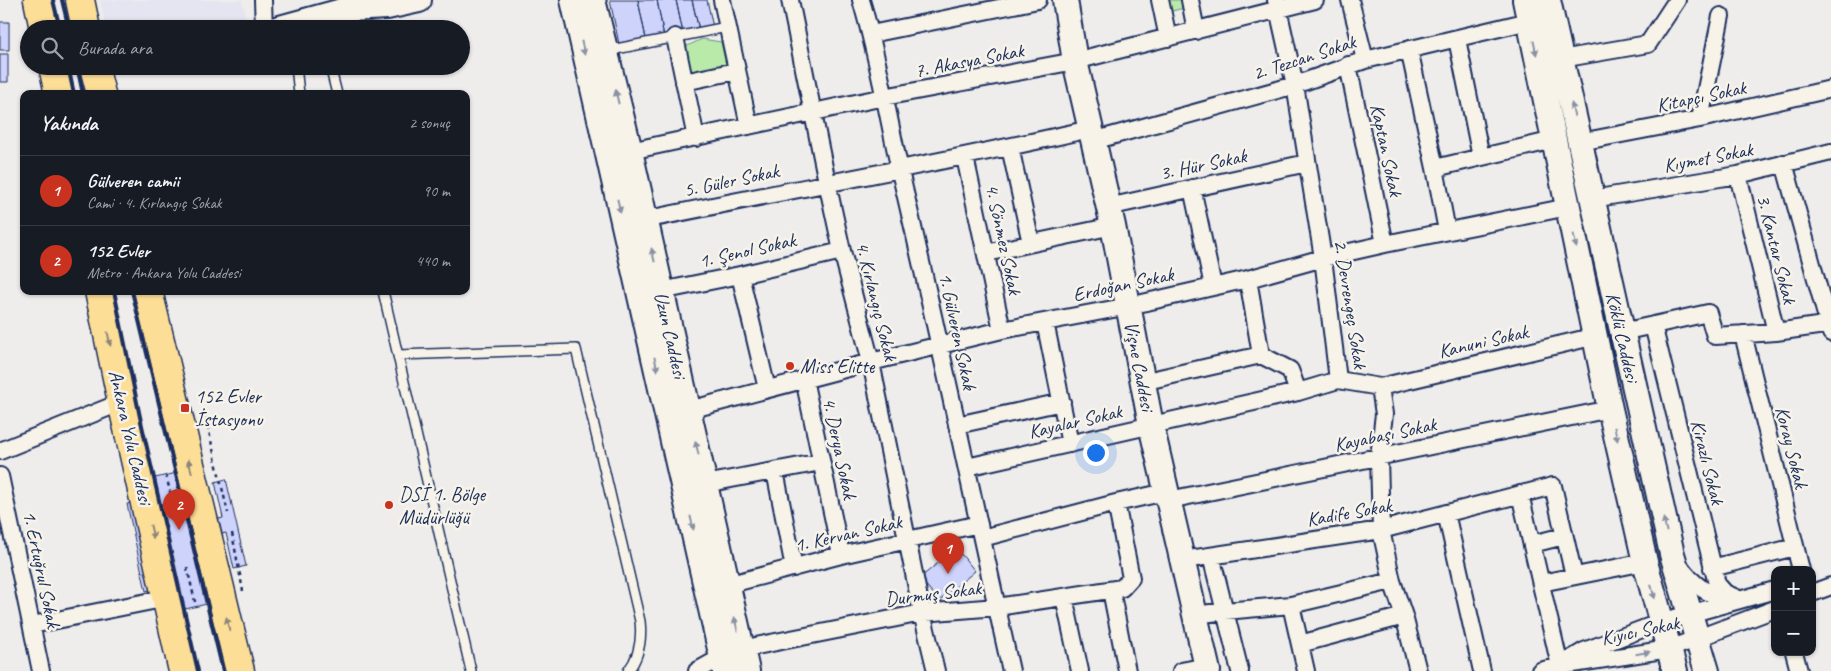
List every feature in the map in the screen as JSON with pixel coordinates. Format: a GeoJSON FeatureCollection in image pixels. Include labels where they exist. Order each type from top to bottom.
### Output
{"type":"FeatureCollection","features":[{"type":"Feature","properties":{"kind":"highway"},"geometry":{"type":"LineString","coordinates":[[38,0],[42,20]]}},
{"type":"Feature","properties":{"kind":"highway"},"geometry":{"type":"LineString","coordinates":[[80,0],[84,20]]}},
{"type":"Feature","properties":{"kind":"highway"},"geometry":{"type":"LineString","coordinates":[[55,75],[58,90]]}},
{"type":"Feature","properties":{"kind":"highway"},"geometry":{"type":"LineString","coordinates":[[97,75],[100,90]]}},
{"type":"Feature","properties":{"kind":"highway","name":"Ankara Yolu Caddesi"},"geometry":{"type":"LineString","coordinates":[[100,295],[183,671]]}},
{"type":"Feature","properties":{"kind":"highway"},"geometry":{"type":"LineString","coordinates":[[149,295],[240,671]]}},
{"type":"Feature","properties":{"kind":"main road"},"geometry":{"type":"LineString","coordinates":[[325,20],[355,3],[387,7],[419,0]]}},
{"type":"Feature","properties":{"kind":"main road","name":"Uzun Caddesi"},"geometry":{"type":"LineString","coordinates":[[573,0],[734,662]]}},
{"type":"Feature","properties":{"kind":"main road","name":"Uzun Caddesi"},"geometry":{"type":"LineString","coordinates":[[593,0],[630,151],[727,585],[734,662]]}},
{"type":"Feature","properties":{"kind":"main road","name":"Vişne Caddesi"},"geometry":{"type":"LineString","coordinates":[[1056,0],[1075,61]]}},
{"type":"Feature","properties":{"kind":"main road","name":"Vişne Caddesi"},"geometry":{"type":"LineString","coordinates":[[1065,0],[1075,61],[1111,216],[1151,425],[1207,668]]}},
{"type":"Feature","properties":{"kind":"main road","name":"Köklü Caddesi"},"geometry":{"type":"LineString","coordinates":[[1548,0],[1672,554],[1707,671]]}},
{"type":"Feature","properties":{"kind":"main road","name":"Köklü Caddesi"},"geometry":{"type":"LineString","coordinates":[[1527,10],[1610,409],[1645,562],[1672,660]]}},
{"type":"Feature","properties":{"kind":"street"},"geometry":{"type":"LineString","coordinates":[[263,0],[264,20]]}},
{"type":"Feature","properties":{"kind":"street"},"geometry":{"type":"LineString","coordinates":[[722,0],[736,71],[750,126]]}},
{"type":"Feature","properties":{"kind":"street","name":"4. Kırlangıç Sokak"},"geometry":{"type":"LineString","coordinates":[[790,0],[827,182],[842,250],[871,362],[922,613],[936,671]]}},
{"type":"Feature","properties":{"kind":"street","name":"1. Gülveren Sokak"},"geometry":{"type":"LineString","coordinates":[[861,0],[871,34],[1011,671]]}},
{"type":"Feature","properties":{"kind":"street"},"geometry":{"type":"LineString","coordinates":[[871,34],[972,7],[1038,0]]}},
{"type":"Feature","properties":{"kind":"street"},"geometry":{"type":"LineString","coordinates":[[1160,0],[1168,38]]}},
{"type":"Feature","properties":{"kind":"street"},"geometry":{"type":"LineString","coordinates":[[1190,0],[1196,31]]}},
{"type":"Feature","properties":{"kind":"street","name":"7. Akasya Sokak"},"geometry":{"type":"LineString","coordinates":[[630,151],[884,97],[1075,61],[1196,31],[1276,4],[1315,0]]}},
{"type":"Feature","properties":{"kind":"street"},"geometry":{"type":"LineString","coordinates":[[1350,0],[1365,60]]}},
{"type":"Feature","properties":{"kind":"street"},"geometry":{"type":"LineString","coordinates":[[1561,59],[1648,44],[1677,0]]}},
{"type":"Feature","properties":{"kind":"street","name":"2. Devrengeç Sokak"},"geometry":{"type":"LineString","coordinates":[[1276,4],[1295,85],[1323,258],[1338,380],[1380,387],[1384,414],[1379,458],[1381,530],[1392,581],[1404,616],[1418,671]]}},
{"type":"Feature","properties":{"kind":"street","name":"2. Tezcan Sokak"},"geometry":{"type":"LineString","coordinates":[[965,157],[1010,147],[1092,135],[1295,85],[1348,64],[1457,39],[1527,10]]}},
{"type":"Feature","properties":{"kind":"street"},"geometry":{"type":"LineString","coordinates":[[1700,118],[1721,16]]}},
{"type":"Feature","properties":{"kind":"street"},"geometry":{"type":"LineString","coordinates":[[675,37],[696,138]]}},
{"type":"Feature","properties":{"kind":"street"},"geometry":{"type":"LineString","coordinates":[[1457,39],[1481,157]]}},
{"type":"Feature","properties":{"kind":"street"},"geometry":{"type":"LineString","coordinates":[[1409,49],[1435,168],[1446,231]]}},
{"type":"Feature","properties":{"kind":"street","name":"Kaptan Sokak"},"geometry":{"type":"LineString","coordinates":[[1348,64],[1385,244]]}},
{"type":"Feature","properties":{"kind":"street"},"geometry":{"type":"LineString","coordinates":[[684,82],[736,71]]}},
{"type":"Feature","properties":{"kind":"street","name":"Kitapçı Sokak"},"geometry":{"type":"LineString","coordinates":[[1580,142],[1700,118],[1831,88]]}},
{"type":"Feature","properties":{"kind":"street"},"geometry":{"type":"LineString","coordinates":[[1435,168],[1554,140]]}},
{"type":"Feature","properties":{"kind":"street"},"geometry":{"type":"LineString","coordinates":[[1010,147],[1031,243]]}},
{"type":"Feature","properties":{"kind":"street","name":"Kıymet Sokak"},"geometry":{"type":"LineString","coordinates":[[1592,199],[1738,175],[1831,152]]}},
{"type":"Feature","properties":{"kind":"street","name":"5. Güler Sokak"},"geometry":{"type":"LineString","coordinates":[[644,220],[827,182],[965,157]]}},
{"type":"Feature","properties":{"kind":"street","name":"4. Sönmez Sokak"},"geometry":{"type":"LineString","coordinates":[[965,157],[1002,330]]}},
{"type":"Feature","properties":{"kind":"street","name":"3. Hür Sokak"},"geometry":{"type":"LineString","coordinates":[[986,253],[1031,243],[1192,188],[1307,163]]}},
{"type":"Feature","properties":{"kind":"street"},"geometry":{"type":"LineString","coordinates":[[1622,332],[1708,313],[1715,336],[1830,327],[1784,163]]}},
{"type":"Feature","properties":{"kind":"street","name":"3. Kantar Sokak"},"geometry":{"type":"LineString","coordinates":[[1738,175],[1776,332]]}},
{"type":"Feature","properties":{"kind":"street"},"geometry":{"type":"LineString","coordinates":[[1192,188],[1213,286]]}},
{"type":"Feature","properties":{"kind":"street","name":"Erdoğan Sokak"},"geometry":{"type":"LineString","coordinates":[[689,410],[804,379],[1002,330],[1129,306],[1248,279],[1323,258],[1385,244],[1568,208]]}},
{"type":"Feature","properties":{"kind":"street","name":"1. Şenol Sokak"},"geometry":{"type":"LineString","coordinates":[[661,291],[842,250]]}},
{"type":"Feature","properties":{"kind":"street"},"geometry":{"type":"LineString","coordinates":[[740,274],[767,389]]}},
{"type":"Feature","properties":{"kind":"street"},"geometry":{"type":"LineString","coordinates":[[1248,279],[1261,356]]}},
{"type":"Feature","properties":{"kind":"street"},"geometry":{"type":"LineString","coordinates":[[1045,322],[1070,444]]}},
{"type":"Feature","properties":{"kind":"street","name":"Kirazlı Sokak"},"geometry":{"type":"LineString","coordinates":[[1653,324],[1717,584],[1725,592],[1739,599]]}},
{"type":"Feature","properties":{"kind":"street","name":"Koray Sokak"},"geometry":{"type":"LineString","coordinates":[[1743,334],[1800,566]]}},
{"type":"Feature","properties":{"kind":"street","name":"Kanuni Sokak"},"geometry":{"type":"LineString","coordinates":[[1380,387],[1596,336]]}},
{"type":"Feature","properties":{"kind":"street"},"geometry":{"type":"LineString","coordinates":[[1142,382],[1261,356],[1290,370],[1298,392]]}},
{"type":"Feature","properties":{"kind":"street","name":"4. Derya Sokak"},"geometry":{"type":"LineString","coordinates":[[804,379],[841,555]]}},
{"type":"Feature","properties":{"kind":"street","name":"Kayalar Sokak"},"geometry":{"type":"LineString","coordinates":[[967,467],[1298,392],[1338,380]]}},
{"type":"Feature","properties":{"kind":"street"},"geometry":{"type":"LineString","coordinates":[[0,451],[122,402]]}},
{"type":"Feature","properties":{"kind":"street"},"geometry":{"type":"LineString","coordinates":[[957,425],[1062,402]]}},
{"type":"Feature","properties":{"kind":"street","name":"Kayabaşı Sokak"},"geometry":{"type":"LineString","coordinates":[[1167,496],[1379,458],[1610,409]]}},
{"type":"Feature","properties":{"kind":"street"},"geometry":{"type":"LineString","coordinates":[[705,484],[821,462]]}},
{"type":"Feature","properties":{"kind":"street"},"geometry":{"type":"LineString","coordinates":[[775,471],[794,568]]}},
{"type":"Feature","properties":{"kind":"street","name":"1. Ertuğrul Sokak"},"geometry":{"type":"LineString","coordinates":[[0,476],[41,671]]}},
{"type":"Feature","properties":{"kind":"street","name":"Kadife Sokak"},"geometry":{"type":"LineString","coordinates":[[1183,560],[1381,530],[1553,486],[1564,536]]}},
{"type":"Feature","properties":{"kind":"street"},"geometry":{"type":"LineString","coordinates":[[1520,494],[1560,666],[1584,650],[1661,622],[1771,591]]}},
{"type":"Feature","properties":{"kind":"street","name":"1. Kervan Sokak"},"geometry":{"type":"LineString","coordinates":[[727,585],[841,555],[908,540],[981,531],[1116,502],[1167,496]]}},
{"type":"Feature","properties":{"kind":"street","name":"Durmuş Sokak"},"geometry":{"type":"LineString","coordinates":[[698,671],[922,613],[997,607],[1122,588],[1131,578],[1116,502]]}},
{"type":"Feature","properties":{"kind":"street"},"geometry":{"type":"LineString","coordinates":[[1446,513],[1482,671]]}},
{"type":"Feature","properties":{"kind":"street"},"geometry":{"type":"LineString","coordinates":[[1532,544],[1564,536],[1574,576]]}},
{"type":"Feature","properties":{"kind":"street"},"geometry":{"type":"LineString","coordinates":[[1712,568],[1795,547]]}},
{"type":"Feature","properties":{"kind":"street"},"geometry":{"type":"LineString","coordinates":[[1672,554],[1691,580],[1704,591],[1722,598],[1739,599]]}},
{"type":"Feature","properties":{"kind":"street"},"geometry":{"type":"LineString","coordinates":[[1211,556],[1240,671]]}},
{"type":"Feature","properties":{"kind":"street"},"geometry":{"type":"LineString","coordinates":[[1541,583],[1645,562]]}},
{"type":"Feature","properties":{"kind":"street"},"geometry":{"type":"LineString","coordinates":[[1816,579],[1831,577]]}},
{"type":"Feature","properties":{"kind":"street"},"geometry":{"type":"LineString","coordinates":[[1196,615],[1291,605],[1392,581]]}},
{"type":"Feature","properties":{"kind":"street"},"geometry":{"type":"LineString","coordinates":[[1816,592],[1831,586]]}},
{"type":"Feature","properties":{"kind":"street"},"geometry":{"type":"LineString","coordinates":[[1111,590],[1127,671]]}},
{"type":"Feature","properties":{"kind":"street"},"geometry":{"type":"LineString","coordinates":[[1064,597],[1080,671]]}},
{"type":"Feature","properties":{"kind":"street"},"geometry":{"type":"LineString","coordinates":[[32,625],[167,598]]}},
{"type":"Feature","properties":{"kind":"street"},"geometry":{"type":"LineString","coordinates":[[1291,605],[1306,671]]}},
{"type":"Feature","properties":{"kind":"street","name":"Kıyıcı Sokak"},"geometry":{"type":"LineString","coordinates":[[1540,671],[1560,666],[1672,660],[1698,639],[1771,611]]}},
{"type":"Feature","properties":{"kind":"street"},"geometry":{"type":"LineString","coordinates":[[1300,644],[1404,616]]}},
{"type":"Feature","properties":{"kind":"street"},"geometry":{"type":"LineString","coordinates":[[1795,656],[1799,671]]}},
{"type":"Feature","properties":{"kind":"street"},"geometry":{"type":"LineString","coordinates":[[1181,671],[1207,668]]}},
{"type":"Feature","properties":{"kind":"lane"},"geometry":{"type":"LineString","coordinates":[[606,51],[727,27]]}},
{"type":"Feature","properties":{"kind":"lane"},"geometry":{"type":"LineString","coordinates":[[297,75],[299,90]]}},
{"type":"Feature","properties":{"kind":"lane"},"geometry":{"type":"LineString","coordinates":[[332,75],[336,90]]}},
{"type":"Feature","properties":{"kind":"lane"},"geometry":{"type":"LineString","coordinates":[[384,295],[471,671]]}},
{"type":"Feature","properties":{"kind":"lane"},"geometry":{"type":"LineString","coordinates":[[398,355],[576,349],[642,632],[638,653],[628,671]]}},
{"type":"Feature","properties":{"kind":"path"},"geometry":{"type":"LineString","coordinates":[[180,421],[205,415],[228,513]]}},
{"type":"Feature","properties":{"kind":"path"},"geometry":{"type":"LineString","coordinates":[[166,475],[174,512]]}},
{"type":"Feature","properties":{"kind":"path"},"geometry":{"type":"LineString","coordinates":[[232,533],[240,568]]}},
{"type":"Feature","properties":{"kind":"path"},"geometry":{"type":"LineString","coordinates":[[187,567],[196,606]]}},
{"type":"Feature","properties":{"kind":"shaded area"},"geometry":{"type":"Polygon","coordinates":[[[100,0],[242,0],[247,20],[104,20],[100,0]]]}},
{"type":"Feature","properties":{"kind":"green space"},"geometry":{"type":"Polygon","coordinates":[[[1166,0],[1187,0],[1188,7],[1168,12],[1166,0]]]}},
{"type":"Feature","properties":{"kind":"green space"},"geometry":{"type":"Polygon","coordinates":[[[702,39],[721,42],[726,65],[691,73],[685,47],[702,39]]]}},
{"type":"Feature","properties":{"kind":"building"},"geometry":{"type":"Polygon","coordinates":[[[610,0],[638,0],[646,39],[619,44],[610,0]]]}},
{"type":"Feature","properties":{"kind":"building"},"geometry":{"type":"Polygon","coordinates":[[[638,0],[657,0],[664,37],[646,39],[638,0]]]}},
{"type":"Feature","properties":{"kind":"building"},"geometry":{"type":"Polygon","coordinates":[[[657,0],[676,0],[683,33],[664,37],[657,0]]]}},
{"type":"Feature","properties":{"kind":"building"},"geometry":{"type":"Polygon","coordinates":[[[676,0],[692,0],[699,30],[683,33],[676,0]]]}},
{"type":"Feature","properties":{"kind":"building"},"geometry":{"type":"Polygon","coordinates":[[[692,0],[707,0],[713,27],[699,30],[692,0]]]}},
{"type":"Feature","properties":{"kind":"building"},"geometry":{"type":"Polygon","coordinates":[[[0,22],[9,22],[9,50],[0,50],[0,22]]]}},
{"type":"Feature","properties":{"kind":"building"},"geometry":{"type":"Polygon","coordinates":[[[0,54],[8,54],[8,82],[0,82],[0,54]]]}},
{"type":"Feature","properties":{"kind":"building"},"geometry":{"type":"Polygon","coordinates":[[[181,472],[193,525],[223,518],[215,482],[226,479],[246,566],[234,569],[226,533],[197,539],[211,603],[181,610],[158,588],[146,591],[127,504],[139,501],[151,479],[181,472]]]}},
{"type":"Feature","properties":{"kind":"building"},"geometry":{"type":"Polygon","coordinates":[[[956,548],[975,571],[939,601],[920,578],[956,548]]]}},
{"type":"Feature","properties":{"kind":"railway"},"geometry":{"type":"LineString","coordinates":[[53,0],[58,20]]}},
{"type":"Feature","properties":{"kind":"railway"},"geometry":{"type":"LineString","coordinates":[[62,0],[67,20]]}},
{"type":"Feature","properties":{"kind":"railway"},"geometry":{"type":"LineString","coordinates":[[70,75],[73,90]]}},
{"type":"Feature","properties":{"kind":"railway"},"geometry":{"type":"LineString","coordinates":[[79,75],[82,90]]}},
{"type":"Feature","properties":{"kind":"railway"},"geometry":{"type":"LineString","coordinates":[[115,295],[140,417],[198,671]]}},
{"type":"Feature","properties":{"kind":"railway"},"geometry":{"type":"LineString","coordinates":[[133,295],[223,671]]}},
{"type":"Feature","properties":{"kind":"place","name":"Miss Elitte"},"geometry":{"type":"Point","coordinates":[790,366]}},
{"type":"Feature","properties":{"kind":"place","name":"152 Evler İstasyonu"},"geometry":{"type":"Point","coordinates":[185,408]}},
{"type":"Feature","properties":{"kind":"place","name":"DSİ 1. Bölge Müdürlüğü"},"geometry":{"type":"Point","coordinates":[389,505]}},
{"type":"Feature","properties":{"kind":"place","name":"152 Evler"},"geometry":{"type":"Point","coordinates":[179,530]}},
{"type":"Feature","properties":{"kind":"place","name":"Gülveren camii"},"geometry":{"type":"Point","coordinates":[948,574]}}]}
